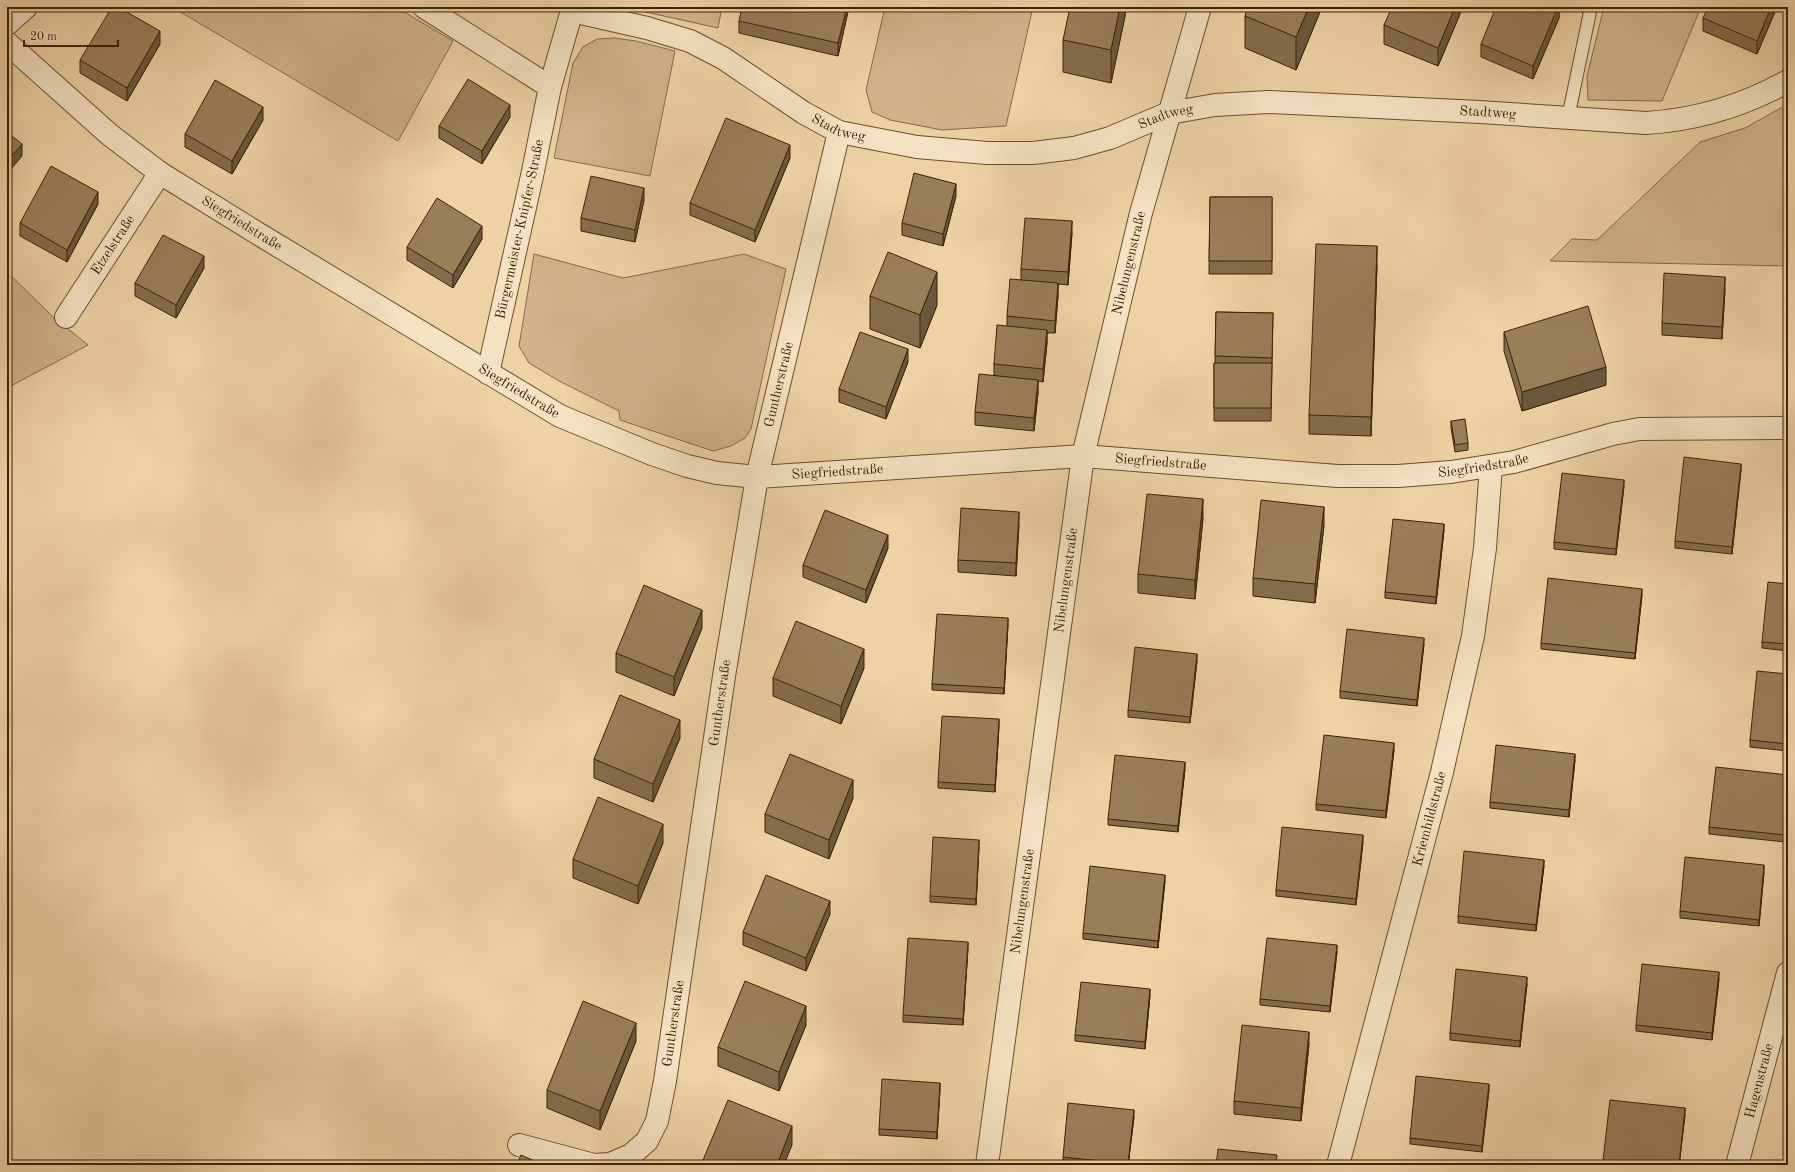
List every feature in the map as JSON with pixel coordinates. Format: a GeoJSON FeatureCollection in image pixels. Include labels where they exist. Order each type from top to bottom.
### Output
{"type":"FeatureCollection","features":[{"type":"Feature","properties":{"kind":"street"},"geometry":{"type":"LineString","coordinates":[[7,24],[26,7]]}},
{"type":"Feature","properties":{"kind":"street"},"geometry":{"type":"LineString","coordinates":[[424,7],[550,87]]}},
{"type":"Feature","properties":{"kind":"street","name":"Nibelungenstraße"},"geometry":{"type":"LineString","coordinates":[[987,1165],[1083,456],[1141,213],[1200,7]]}},
{"type":"Feature","properties":{"kind":"street","name":"Bürgermeister-Knipfer-Straße"},"geometry":{"type":"LineString","coordinates":[[488,373],[532,176],[550,87],[572,9]]}},
{"type":"Feature","properties":{"kind":"street","name":"Stadtweg"},"geometry":{"type":"LineString","coordinates":[[572,9],[647,28],[690,41],[723,58],[804,113],[838,132],[917,146],[987,153],[1033,153],[1074,148],[1110,138],[1169,113],[1215,105],[1268,102],[1646,123],[1672,121],[1727,109],[1762,95],[1788,81]]}},
{"type":"Feature","properties":{"kind":"street","name":"Siegfriedstraße"},"geometry":{"type":"LineString","coordinates":[[7,43],[110,135],[160,173],[488,373],[560,416],[652,454],[686,466],[717,473],[757,477],[1083,456],[1338,476],[1398,476],[1451,472],[1514,462],[1613,434],[1639,429],[1788,428]]}},
{"type":"Feature","properties":{"kind":"street","name":"Guntherstraße"},"geometry":{"type":"LineString","coordinates":[[519,1145],[594,1165],[610,1164],[632,1155],[647,1141],[657,1121],[665,1081],[724,676],[757,477],[838,132]]}},
{"type":"Feature","properties":{"kind":"street","name":"Etzelstraße"},"geometry":{"type":"LineString","coordinates":[[66,317],[160,173]]}},
{"type":"Feature","properties":{"kind":"street","name":"Kriemhildstraße"},"geometry":{"type":"LineString","coordinates":[[1338,1165],[1442,772],[1473,636],[1485,548],[1491,466]]}},
{"type":"Feature","properties":{"kind":"street","name":"Hagenstraße"},"geometry":{"type":"LineString","coordinates":[[1737,1165],[1788,973]]}},
{"type":"Feature","properties":{"kind":"lane"},"geometry":{"type":"LineString","coordinates":[[1568,118],[1591,7]]}},
{"type":"Feature","properties":{"kind":"shaded area"},"geometry":{"type":"Polygon","coordinates":[[[172,7],[396,7],[453,41],[398,141],[172,7]]]}},
{"type":"Feature","properties":{"kind":"shaded area"},"geometry":{"type":"Polygon","coordinates":[[[623,7],[722,7],[718,28],[623,7]]]}},
{"type":"Feature","properties":{"kind":"shaded area"},"geometry":{"type":"Polygon","coordinates":[[[885,7],[1033,7],[1006,126],[942,130],[890,120],[872,112],[866,90],[885,7]]]}},
{"type":"Feature","properties":{"kind":"shaded area"},"geometry":{"type":"Polygon","coordinates":[[[1604,7],[1701,7],[1662,101],[1588,100],[1587,76],[1604,7]]]}},
{"type":"Feature","properties":{"kind":"shaded area"},"geometry":{"type":"Polygon","coordinates":[[[614,38],[636,41],[675,51],[650,176],[554,158],[573,63],[583,47],[597,39],[614,38]]]}},
{"type":"Feature","properties":{"kind":"shaded area"},"geometry":{"type":"Polygon","coordinates":[[[1788,104],[1788,266],[1550,261],[1572,239],[1597,240],[1700,142],[1745,128],[1788,104]]]}},
{"type":"Feature","properties":{"kind":"shaded area"},"geometry":{"type":"Polygon","coordinates":[[[534,254],[623,278],[744,254],[786,269],[751,429],[745,438],[731,446],[713,451],[620,420],[619,411],[559,381],[529,363],[519,346],[534,254]]]}},
{"type":"Feature","properties":{"kind":"shaded area"},"geometry":{"type":"Polygon","coordinates":[[[7,272],[52,316],[88,345],[7,388],[7,272]]]}},
{"type":"Feature","properties":{"kind":"building"},"geometry":{"type":"Polygon","coordinates":[[[112,7],[118,7],[160,31],[127,88],[80,60],[112,7]]]}},
{"type":"Feature","properties":{"kind":"building"},"geometry":{"type":"Polygon","coordinates":[[[742,7],[847,7],[838,43],[739,21],[742,7]]]}},
{"type":"Feature","properties":{"kind":"building"},"geometry":{"type":"Polygon","coordinates":[[[1070,7],[1120,7],[1111,50],[1063,40],[1070,7]]]}},
{"type":"Feature","properties":{"kind":"building"},"geometry":{"type":"Polygon","coordinates":[[[1248,7],[1309,7],[1296,37],[1245,16],[1248,7]]]}},
{"type":"Feature","properties":{"kind":"building"},"geometry":{"type":"Polygon","coordinates":[[[1392,7],[1455,7],[1438,48],[1384,25],[1392,7]]]}},
{"type":"Feature","properties":{"kind":"building"},"geometry":{"type":"Polygon","coordinates":[[[1496,7],[1558,7],[1533,66],[1481,44],[1496,7]]]}},
{"type":"Feature","properties":{"kind":"building"},"geometry":{"type":"Polygon","coordinates":[[[1708,7],[1771,7],[1757,41],[1703,18],[1708,7]]]}},
{"type":"Feature","properties":{"kind":"building"},"geometry":{"type":"Polygon","coordinates":[[[468,79],[510,105],[482,151],[439,126],[468,79]]]}},
{"type":"Feature","properties":{"kind":"building"},"geometry":{"type":"Polygon","coordinates":[[[215,80],[263,107],[232,161],[185,134],[215,80]]]}},
{"type":"Feature","properties":{"kind":"building"},"geometry":{"type":"Polygon","coordinates":[[[726,118],[790,145],[755,230],[690,203],[726,118]]]}},
{"type":"Feature","properties":{"kind":"building"},"geometry":{"type":"Polygon","coordinates":[[[7,132],[22,144],[7,161],[7,132]]]}},
{"type":"Feature","properties":{"kind":"building"},"geometry":{"type":"Polygon","coordinates":[[[51,166],[98,192],[67,250],[20,223],[51,166]]]}},
{"type":"Feature","properties":{"kind":"building"},"geometry":{"type":"Polygon","coordinates":[[[914,173],[956,184],[943,234],[902,223],[914,173]]]}},
{"type":"Feature","properties":{"kind":"building"},"geometry":{"type":"Polygon","coordinates":[[[591,176],[644,188],[635,230],[581,218],[591,176]]]}},
{"type":"Feature","properties":{"kind":"building"},"geometry":{"type":"Polygon","coordinates":[[[1210,197],[1272,197],[1272,261],[1209,261],[1210,197]]]}},
{"type":"Feature","properties":{"kind":"building"},"geometry":{"type":"Polygon","coordinates":[[[437,198],[482,226],[453,275],[407,247],[437,198]]]}},
{"type":"Feature","properties":{"kind":"building"},"geometry":{"type":"Polygon","coordinates":[[[1025,218],[1072,221],[1068,272],[1021,269],[1025,218]]]}},
{"type":"Feature","properties":{"kind":"building"},"geometry":{"type":"Polygon","coordinates":[[[163,235],[204,256],[176,305],[135,283],[163,235]]]}},
{"type":"Feature","properties":{"kind":"building"},"geometry":{"type":"Polygon","coordinates":[[[1316,244],[1377,246],[1371,417],[1309,415],[1316,244]]]}},
{"type":"Feature","properties":{"kind":"building"},"geometry":{"type":"Polygon","coordinates":[[[888,252],[937,272],[920,315],[870,296],[888,252]]]}},
{"type":"Feature","properties":{"kind":"building"},"geometry":{"type":"Polygon","coordinates":[[[1664,273],[1725,277],[1722,327],[1662,323],[1664,273]]]}},
{"type":"Feature","properties":{"kind":"building"},"geometry":{"type":"Polygon","coordinates":[[[1010,279],[1058,283],[1055,321],[1007,316],[1010,279]]]}},
{"type":"Feature","properties":{"kind":"building"},"geometry":{"type":"Polygon","coordinates":[[[1588,306],[1606,367],[1522,392],[1504,332],[1588,306]]]}},
{"type":"Feature","properties":{"kind":"building"},"geometry":{"type":"Polygon","coordinates":[[[1216,312],[1273,313],[1272,358],[1215,356],[1216,312]]]}},
{"type":"Feature","properties":{"kind":"building"},"geometry":{"type":"Polygon","coordinates":[[[997,325],[1047,330],[1043,369],[994,364],[997,325]]]}},
{"type":"Feature","properties":{"kind":"building"},"geometry":{"type":"Polygon","coordinates":[[[860,332],[908,349],[886,407],[839,389],[860,332]]]}},
{"type":"Feature","properties":{"kind":"building"},"geometry":{"type":"Polygon","coordinates":[[[1214,363],[1272,363],[1271,408],[1214,408],[1214,363]]]}},
{"type":"Feature","properties":{"kind":"building"},"geometry":{"type":"Polygon","coordinates":[[[979,374],[1038,380],[1034,418],[975,412],[979,374]]]}},
{"type":"Feature","properties":{"kind":"building"},"geometry":{"type":"Polygon","coordinates":[[[1465,419],[1468,443],[1455,445],[1451,421],[1465,419]]]}},
{"type":"Feature","properties":{"kind":"building"},"geometry":{"type":"Polygon","coordinates":[[[1684,457],[1741,464],[1732,547],[1675,541],[1684,457]]]}},
{"type":"Feature","properties":{"kind":"building"},"geometry":{"type":"Polygon","coordinates":[[[1562,473],[1624,480],[1616,549],[1554,542],[1562,473]]]}},
{"type":"Feature","properties":{"kind":"building"},"geometry":{"type":"Polygon","coordinates":[[[1147,494],[1203,499],[1195,580],[1138,574],[1147,494]]]}},
{"type":"Feature","properties":{"kind":"building"},"geometry":{"type":"Polygon","coordinates":[[[1261,500],[1324,507],[1315,584],[1253,578],[1261,500]]]}},
{"type":"Feature","properties":{"kind":"building"},"geometry":{"type":"Polygon","coordinates":[[[961,508],[1019,512],[1016,563],[958,560],[961,508]]]}},
{"type":"Feature","properties":{"kind":"building"},"geometry":{"type":"Polygon","coordinates":[[[825,510],[888,535],[866,590],[803,565],[825,510]]]}},
{"type":"Feature","properties":{"kind":"building"},"geometry":{"type":"Polygon","coordinates":[[[1393,519],[1444,524],[1436,597],[1385,592],[1393,519]]]}},
{"type":"Feature","properties":{"kind":"building"},"geometry":{"type":"Polygon","coordinates":[[[1548,578],[1642,589],[1635,653],[1541,643],[1548,578]]]}},
{"type":"Feature","properties":{"kind":"building"},"geometry":{"type":"Polygon","coordinates":[[[1768,582],[1788,584],[1788,644],[1762,642],[1768,582]]]}},
{"type":"Feature","properties":{"kind":"building"},"geometry":{"type":"Polygon","coordinates":[[[644,585],[702,610],[674,677],[616,653],[644,585]]]}},
{"type":"Feature","properties":{"kind":"building"},"geometry":{"type":"Polygon","coordinates":[[[937,614],[1008,618],[1004,688],[932,684],[937,614]]]}},
{"type":"Feature","properties":{"kind":"building"},"geometry":{"type":"Polygon","coordinates":[[[796,621],[864,649],[841,706],[773,678],[796,621]]]}},
{"type":"Feature","properties":{"kind":"building"},"geometry":{"type":"Polygon","coordinates":[[[1347,629],[1424,638],[1417,700],[1340,691],[1347,629]]]}},
{"type":"Feature","properties":{"kind":"building"},"geometry":{"type":"Polygon","coordinates":[[[1135,647],[1197,654],[1190,717],[1128,710],[1135,647]]]}},
{"type":"Feature","properties":{"kind":"building"},"geometry":{"type":"Polygon","coordinates":[[[1757,671],[1788,674],[1788,744],[1750,740],[1757,671]]]}},
{"type":"Feature","properties":{"kind":"building"},"geometry":{"type":"Polygon","coordinates":[[[620,695],[680,720],[653,784],[594,759],[620,695]]]}},
{"type":"Feature","properties":{"kind":"building"},"geometry":{"type":"Polygon","coordinates":[[[942,716],[999,719],[995,785],[938,782],[942,716]]]}},
{"type":"Feature","properties":{"kind":"building"},"geometry":{"type":"Polygon","coordinates":[[[1324,735],[1394,743],[1386,811],[1316,804],[1324,735]]]}},
{"type":"Feature","properties":{"kind":"building"},"geometry":{"type":"Polygon","coordinates":[[[1496,745],[1575,754],[1569,810],[1490,802],[1496,745]]]}},
{"type":"Feature","properties":{"kind":"building"},"geometry":{"type":"Polygon","coordinates":[[[790,754],[853,780],[829,840],[765,814],[790,754]]]}},
{"type":"Feature","properties":{"kind":"building"},"geometry":{"type":"Polygon","coordinates":[[[1115,755],[1185,762],[1178,826],[1108,819],[1115,755]]]}},
{"type":"Feature","properties":{"kind":"building"},"geometry":{"type":"Polygon","coordinates":[[[1716,767],[1788,775],[1788,810],[1785,835],[1709,827],[1716,767]]]}},
{"type":"Feature","properties":{"kind":"building"},"geometry":{"type":"Polygon","coordinates":[[[598,797],[663,824],[638,886],[573,859],[598,797]]]}},
{"type":"Feature","properties":{"kind":"building"},"geometry":{"type":"Polygon","coordinates":[[[1282,827],[1363,835],[1356,899],[1276,890],[1282,827]]]}},
{"type":"Feature","properties":{"kind":"building"},"geometry":{"type":"Polygon","coordinates":[[[933,837],[979,840],[976,899],[930,896],[933,837]]]}},
{"type":"Feature","properties":{"kind":"building"},"geometry":{"type":"Polygon","coordinates":[[[1464,851],[1544,860],[1536,925],[1458,916],[1464,851]]]}},
{"type":"Feature","properties":{"kind":"building"},"geometry":{"type":"Polygon","coordinates":[[[1685,857],[1764,865],[1759,920],[1680,911],[1685,857]]]}},
{"type":"Feature","properties":{"kind":"building"},"geometry":{"type":"Polygon","coordinates":[[[1090,866],[1165,875],[1158,941],[1083,933],[1090,866]]]}},
{"type":"Feature","properties":{"kind":"building"},"geometry":{"type":"Polygon","coordinates":[[[766,875],[830,901],[806,958],[743,932],[766,875]]]}},
{"type":"Feature","properties":{"kind":"building"},"geometry":{"type":"Polygon","coordinates":[[[908,938],[968,942],[963,1019],[903,1015],[908,938]]]}},
{"type":"Feature","properties":{"kind":"building"},"geometry":{"type":"Polygon","coordinates":[[[1267,938],[1337,945],[1330,1006],[1260,999],[1267,938]]]}},
{"type":"Feature","properties":{"kind":"building"},"geometry":{"type":"Polygon","coordinates":[[[1642,964],[1719,972],[1712,1033],[1636,1025],[1642,964]]]}},
{"type":"Feature","properties":{"kind":"building"},"geometry":{"type":"Polygon","coordinates":[[[1456,969],[1527,977],[1520,1041],[1450,1033],[1456,969]]]}},
{"type":"Feature","properties":{"kind":"building"},"geometry":{"type":"Polygon","coordinates":[[[745,981],[806,1006],[779,1072],[718,1047],[745,981]]]}},
{"type":"Feature","properties":{"kind":"building"},"geometry":{"type":"Polygon","coordinates":[[[1081,982],[1150,989],[1145,1042],[1075,1035],[1081,982]]]}},
{"type":"Feature","properties":{"kind":"building"},"geometry":{"type":"Polygon","coordinates":[[[583,1001],[636,1023],[600,1111],[547,1090],[583,1001]]]}},
{"type":"Feature","properties":{"kind":"building"},"geometry":{"type":"Polygon","coordinates":[[[1242,1025],[1309,1032],[1301,1108],[1234,1101],[1242,1025]]]}},
{"type":"Feature","properties":{"kind":"building"},"geometry":{"type":"Polygon","coordinates":[[[1416,1076],[1489,1084],[1482,1146],[1410,1138],[1416,1076]]]}},
{"type":"Feature","properties":{"kind":"building"},"geometry":{"type":"Polygon","coordinates":[[[882,1079],[940,1083],[937,1132],[879,1129],[882,1079]]]}},
{"type":"Feature","properties":{"kind":"building"},"geometry":{"type":"Polygon","coordinates":[[[728,1100],[792,1126],[777,1165],[701,1165],[728,1100]]]}},
{"type":"Feature","properties":{"kind":"building"},"geometry":{"type":"Polygon","coordinates":[[[1610,1100],[1685,1108],[1679,1165],[1650,1165],[1603,1160],[1610,1100]]]}},
{"type":"Feature","properties":{"kind":"building"},"geometry":{"type":"Polygon","coordinates":[[[1068,1103],[1134,1110],[1128,1164],[1063,1157],[1068,1103]]]}},
{"type":"Feature","properties":{"kind":"building"},"geometry":{"type":"Polygon","coordinates":[[[1218,1149],[1277,1155],[1276,1165],[1216,1165],[1218,1149]]]}},
{"type":"Feature","properties":{"kind":"building"},"geometry":{"type":"Polygon","coordinates":[[[521,1155],[544,1165],[517,1165],[521,1155]]]}}]}
